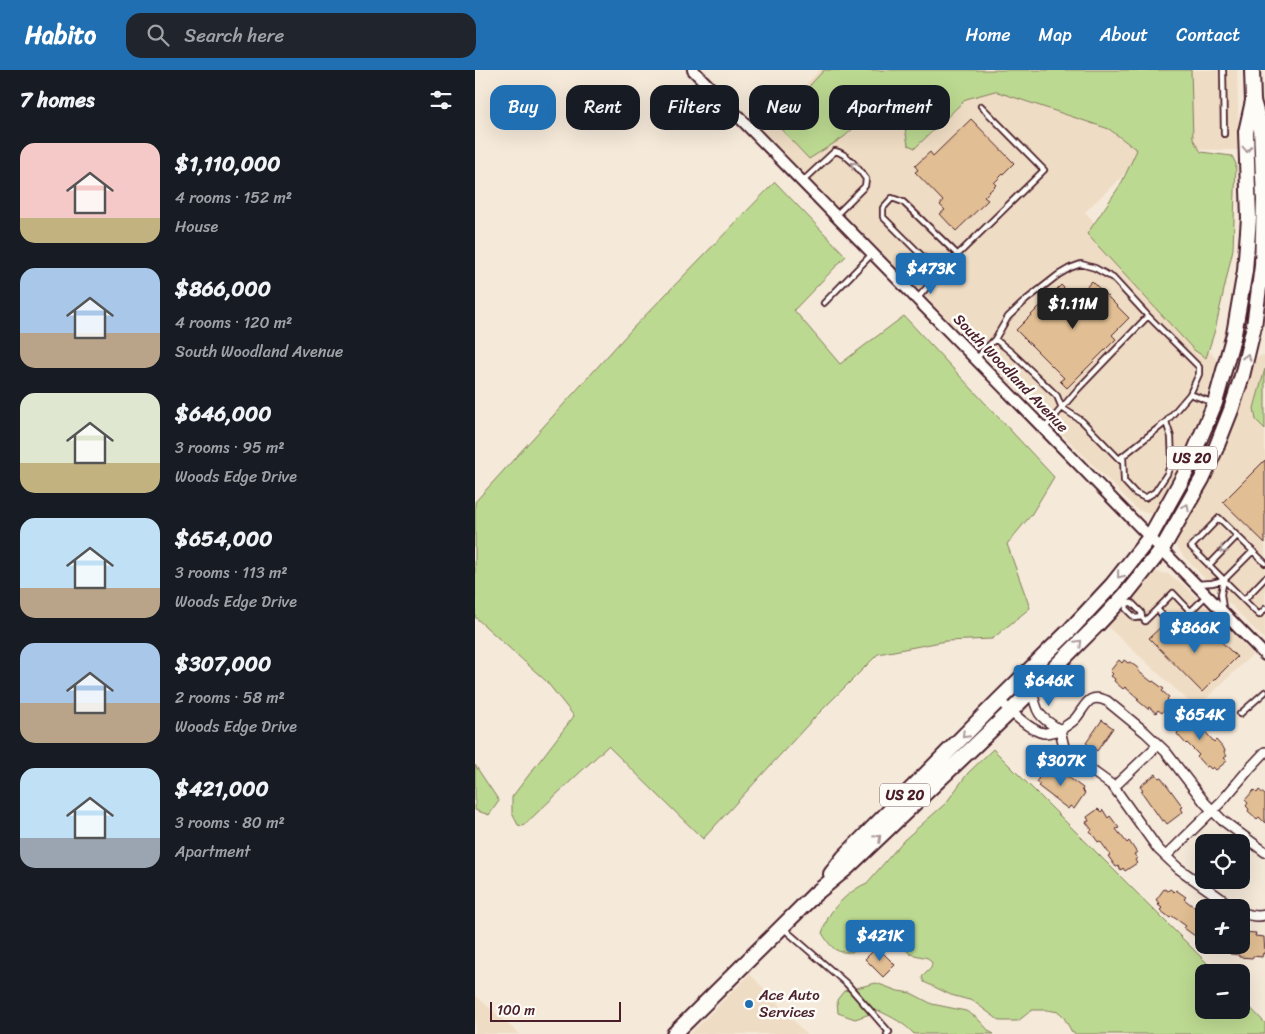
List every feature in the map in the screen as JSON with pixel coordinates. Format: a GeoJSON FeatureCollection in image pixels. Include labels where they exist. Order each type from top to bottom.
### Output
{"type":"FeatureCollection","features":[{"type":"Feature","properties":{"kind":"main road","name":"US 20"},"geometry":{"type":"LineString","coordinates":[[815,894],[844,857],[1070,630],[1112,585],[1151,537],[1185,474],[1215,403],[1234,334],[1245,271],[1249,218],[1246,132],[1253,101],[1252,70]]}},
{"type":"Feature","properties":{"kind":"main road","name":"US 20"},"geometry":{"type":"LineString","coordinates":[[674,1034],[815,894],[849,866],[1124,601],[1162,549],[1202,479],[1216,448],[1242,376],[1254,326],[1262,266],[1264,201],[1261,128],[1253,101]]}},
{"type":"Feature","properties":{"kind":"street","name":"South Woodland Avenue"},"geometry":{"type":"LineString","coordinates":[[693,70],[1207,596],[1263,650]]}},
{"type":"Feature","properties":{"kind":"street"},"geometry":{"type":"LineString","coordinates":[[1032,689],[1035,707],[1039,715],[1049,724],[1060,730],[1065,751],[1114,787],[1158,849],[1178,868],[1221,899]]}},
{"type":"Feature","properties":{"kind":"street"},"geometry":{"type":"LineString","coordinates":[[999,700],[1036,730],[1045,733],[1060,730],[1075,719],[1087,701],[1093,698],[1107,701],[1158,744],[1177,765],[1205,803],[1222,820],[1265,852]]}},
{"type":"Feature","properties":{"kind":"street"},"geometry":{"type":"LineString","coordinates":[[1114,787],[1158,744]]}},
{"type":"Feature","properties":{"kind":"street"},"geometry":{"type":"LineString","coordinates":[[1166,856],[1212,810],[1265,752]]}},
{"type":"Feature","properties":{"kind":"street"},"geometry":{"type":"LineString","coordinates":[[1250,915],[1265,915]]}},
{"type":"Feature","properties":{"kind":"lane"},"geometry":{"type":"LineString","coordinates":[[1223,70],[1224,134]]}},
{"type":"Feature","properties":{"kind":"lane"},"geometry":{"type":"LineString","coordinates":[[917,298],[939,273],[1044,170],[981,106]]}},
{"type":"Feature","properties":{"kind":"lane"},"geometry":{"type":"LineString","coordinates":[[803,182],[835,152],[841,153],[848,158],[861,172],[865,179],[865,186],[836,215]]}},
{"type":"Feature","properties":{"kind":"lane"},"geometry":{"type":"LineString","coordinates":[[939,273],[883,217],[883,208],[892,198],[903,202],[958,255]]}},
{"type":"Feature","properties":{"kind":"lane"},"geometry":{"type":"LineString","coordinates":[[824,303],[873,253]]}},
{"type":"Feature","properties":{"kind":"lane"},"geometry":{"type":"LineString","coordinates":[[976,359],[995,339],[1008,317],[1026,300],[1058,274],[1081,264],[1095,268],[1113,278],[1199,367],[1199,374],[1190,394],[1166,422],[1119,459],[1082,421],[1062,408],[1057,396],[995,339]]}},
{"type":"Feature","properties":{"kind":"lane"},"geometry":{"type":"LineString","coordinates":[[1044,429],[1078,389],[1148,316]]}},
{"type":"Feature","properties":{"kind":"lane"},"geometry":{"type":"LineString","coordinates":[[1190,394],[1215,403]]}},
{"type":"Feature","properties":{"kind":"lane"},"geometry":{"type":"LineString","coordinates":[[1123,456],[1124,481],[1135,493],[1145,498],[1155,492],[1167,474],[1172,460],[1171,436],[1166,422]]}},
{"type":"Feature","properties":{"kind":"lane"},"geometry":{"type":"LineString","coordinates":[[1264,560],[1219,518],[1191,547],[1259,615],[1265,609]]}},
{"type":"Feature","properties":{"kind":"lane"},"geometry":{"type":"LineString","coordinates":[[1209,564],[1237,536]]}},
{"type":"Feature","properties":{"kind":"lane"},"geometry":{"type":"LineString","coordinates":[[1223,612],[1221,594],[1225,580],[1253,551]]}},
{"type":"Feature","properties":{"kind":"lane"},"geometry":{"type":"LineString","coordinates":[[1244,600],[1265,578]]}},
{"type":"Feature","properties":{"kind":"lane"},"geometry":{"type":"LineString","coordinates":[[1196,584],[1225,580]]}},
{"type":"Feature","properties":{"kind":"lane"},"geometry":{"type":"LineString","coordinates":[[1142,617],[1141,612],[1132,603],[1124,601],[1126,609],[1135,618],[1142,617],[1145,620],[1173,593],[1191,612]]}},
{"type":"Feature","properties":{"kind":"lane"},"geometry":{"type":"LineString","coordinates":[[1157,609],[1175,628],[1207,596]]}},
{"type":"Feature","properties":{"kind":"lane"},"geometry":{"type":"LineString","coordinates":[[1240,714],[1265,692]]}},
{"type":"Feature","properties":{"kind":"lane"},"geometry":{"type":"LineString","coordinates":[[781,928],[847,984],[889,1032],[887,1034]]}},
{"type":"Feature","properties":{"kind":"shaded area"},"geometry":{"type":"Polygon","coordinates":[[[820,70],[1237,70],[1239,150],[1150,149],[1085,212],[1217,360],[1188,455],[1160,508],[1154,512],[1146,513],[1138,510],[760,130],[819,130],[819,85],[805,85],[820,70]]]}},
{"type":"Feature","properties":{"kind":"shaded area"},"geometry":{"type":"Polygon","coordinates":[[[1265,355],[1265,369],[1254,408],[1256,420],[1265,429],[1265,640],[1185,558],[1175,544],[1178,532],[1253,358],[1265,355]]]}},
{"type":"Feature","properties":{"kind":"shaded area"},"geometry":{"type":"Polygon","coordinates":[[[1156,572],[1169,574],[1183,584],[1253,654],[1196,708],[1108,627],[1147,580],[1156,572]]]}},
{"type":"Feature","properties":{"kind":"shaded area","name":"Ace Auto Services"},"geometry":{"type":"Polygon","coordinates":[[[750,974],[806,1034],[690,1034],[750,974]]]}},
{"type":"Feature","properties":{"kind":"shaded area"},"geometry":{"type":"Polygon","coordinates":[[[475,995],[519,1034],[475,1034],[475,995]]]}},
{"type":"Feature","properties":{"kind":"green space"},"geometry":{"type":"Polygon","coordinates":[[[824,70],[1191,70],[1193,139],[1201,152],[1232,156],[1236,164],[1233,249],[1215,330],[1206,358],[1194,350],[1087,234],[1121,184],[1137,150],[1109,129],[995,91],[966,99],[950,114],[950,85],[829,85],[829,130],[852,130],[809,159],[782,130],[819,130],[819,85],[810,85],[824,70]]]}},
{"type":"Feature","properties":{"kind":"green space"},"geometry":{"type":"Polygon","coordinates":[[[905,130],[934,130],[915,148],[908,145],[905,130]]]}},
{"type":"Feature","properties":{"kind":"green space"},"geometry":{"type":"Polygon","coordinates":[[[775,182],[846,256],[794,310],[840,364],[904,316],[1054,477],[1031,515],[1007,544],[1030,608],[992,639],[946,641],[878,654],[814,718],[703,839],[608,746],[523,826],[518,825],[512,813],[512,797],[574,716],[546,681],[475,617],[475,502],[632,329],[775,182]]]}},
{"type":"Feature","properties":{"kind":"green space"},"geometry":{"type":"Polygon","coordinates":[[[1265,369],[1265,429],[1256,420],[1254,408],[1265,369]]]}},
{"type":"Feature","properties":{"kind":"green space"},"geometry":{"type":"Polygon","coordinates":[[[993,749],[1195,951],[1195,954],[1198,954],[1208,964],[1195,964],[1195,1019],[1250,1019],[1250,1007],[1265,1023],[1265,1034],[1076,1034],[1072,1032],[1059,1012],[1047,1010],[1032,1010],[1018,1021],[1000,1021],[973,1001],[951,995],[924,982],[922,977],[931,968],[932,963],[928,958],[910,954],[894,937],[884,932],[872,939],[859,951],[841,952],[833,948],[822,933],[831,913],[851,893],[867,883],[904,840],[946,803],[968,773],[993,749]]]}},
{"type":"Feature","properties":{"kind":"green space"},"geometry":{"type":"Polygon","coordinates":[[[475,765],[499,801],[489,815],[475,810],[475,765]]]}},
{"type":"Feature","properties":{"kind":"green space"},"geometry":{"type":"Polygon","coordinates":[[[876,983],[898,991],[911,993],[932,1004],[966,1011],[977,1018],[994,1034],[914,1034],[902,1023],[879,1011],[855,1019],[838,1013],[837,1000],[844,991],[876,983]]]}},
{"type":"Feature","properties":{"kind":"building"},"geometry":{"type":"Polygon","coordinates":[[[971,119],[1014,163],[994,183],[996,185],[984,197],[988,200],[956,231],[940,214],[945,210],[940,205],[943,201],[915,172],[918,170],[915,166],[930,152],[933,156],[971,119]]]}},
{"type":"Feature","properties":{"kind":"building"},"geometry":{"type":"Polygon","coordinates":[[[1092,281],[1129,318],[1112,335],[1116,339],[1067,388],[1060,381],[1064,378],[1016,330],[1061,285],[1075,299],[1092,281]]]}},
{"type":"Feature","properties":{"kind":"building"},"geometry":{"type":"Polygon","coordinates":[[[1265,460],[1265,543],[1223,502],[1265,460]]]}},
{"type":"Feature","properties":{"kind":"building"},"geometry":{"type":"Polygon","coordinates":[[[1200,621],[1237,657],[1202,692],[1149,638],[1164,624],[1180,640],[1200,621]]]}},
{"type":"Feature","properties":{"kind":"building"},"geometry":{"type":"Polygon","coordinates":[[[1119,660],[1122,663],[1124,660],[1128,663],[1130,662],[1139,669],[1138,671],[1164,689],[1162,691],[1169,697],[1167,699],[1170,702],[1162,713],[1158,710],[1156,713],[1149,707],[1148,709],[1125,687],[1123,689],[1114,681],[1115,679],[1111,676],[1113,674],[1110,671],[1119,660]]]}},
{"type":"Feature","properties":{"kind":"building"},"geometry":{"type":"Polygon","coordinates":[[[1183,711],[1186,714],[1188,712],[1194,719],[1196,717],[1214,742],[1216,740],[1225,750],[1224,752],[1227,756],[1224,758],[1227,761],[1216,770],[1213,767],[1211,769],[1208,766],[1206,767],[1197,757],[1199,755],[1177,734],[1178,732],[1172,725],[1175,723],[1172,720],[1183,711]]]}},
{"type":"Feature","properties":{"kind":"building"},"geometry":{"type":"Polygon","coordinates":[[[1102,720],[1113,728],[1097,751],[1086,743],[1102,720]]]}},
{"type":"Feature","properties":{"kind":"building"},"geometry":{"type":"Polygon","coordinates":[[[1048,765],[1051,768],[1053,766],[1083,788],[1082,790],[1085,793],[1074,809],[1070,806],[1068,809],[1038,786],[1040,784],[1036,782],[1048,765]]]}},
{"type":"Feature","properties":{"kind":"building"},"geometry":{"type":"Polygon","coordinates":[[[1156,774],[1159,778],[1161,777],[1183,807],[1181,808],[1183,812],[1167,824],[1164,820],[1162,821],[1141,791],[1143,790],[1140,786],[1156,774]]]}},
{"type":"Feature","properties":{"kind":"building"},"geometry":{"type":"Polygon","coordinates":[[[1254,790],[1257,793],[1259,790],[1265,795],[1265,823],[1248,811],[1249,809],[1246,806],[1248,803],[1245,800],[1254,790]]]}},
{"type":"Feature","properties":{"kind":"building"},"geometry":{"type":"Polygon","coordinates":[[[1098,809],[1101,812],[1103,810],[1108,818],[1110,816],[1119,828],[1116,829],[1127,843],[1129,841],[1137,853],[1134,854],[1137,858],[1135,860],[1137,863],[1125,871],[1123,868],[1121,870],[1118,866],[1116,867],[1100,841],[1098,842],[1090,831],[1092,830],[1086,822],[1089,821],[1087,817],[1098,809]]]}},
{"type":"Feature","properties":{"kind":"building"},"geometry":{"type":"Polygon","coordinates":[[[1164,889],[1168,891],[1170,889],[1174,892],[1176,890],[1186,897],[1184,899],[1195,908],[1195,936],[1184,928],[1186,926],[1172,916],[1170,918],[1160,910],[1162,908],[1158,905],[1160,903],[1156,900],[1164,889]]]}},
{"type":"Feature","properties":{"kind":"building"},"geometry":{"type":"Polygon","coordinates":[[[1250,933],[1256,933],[1255,936],[1264,937],[1265,954],[1263,953],[1262,957],[1239,957],[1239,955],[1230,954],[1250,954],[1250,933]]]}},
{"type":"Feature","properties":{"kind":"building"},"geometry":{"type":"Polygon","coordinates":[[[877,947],[895,965],[883,977],[865,959],[877,947]]]}},
{"type":"Feature","properties":{"kind":"place","name":"Ace Auto Services"},"geometry":{"type":"Point","coordinates":[749,1004]}}]}
